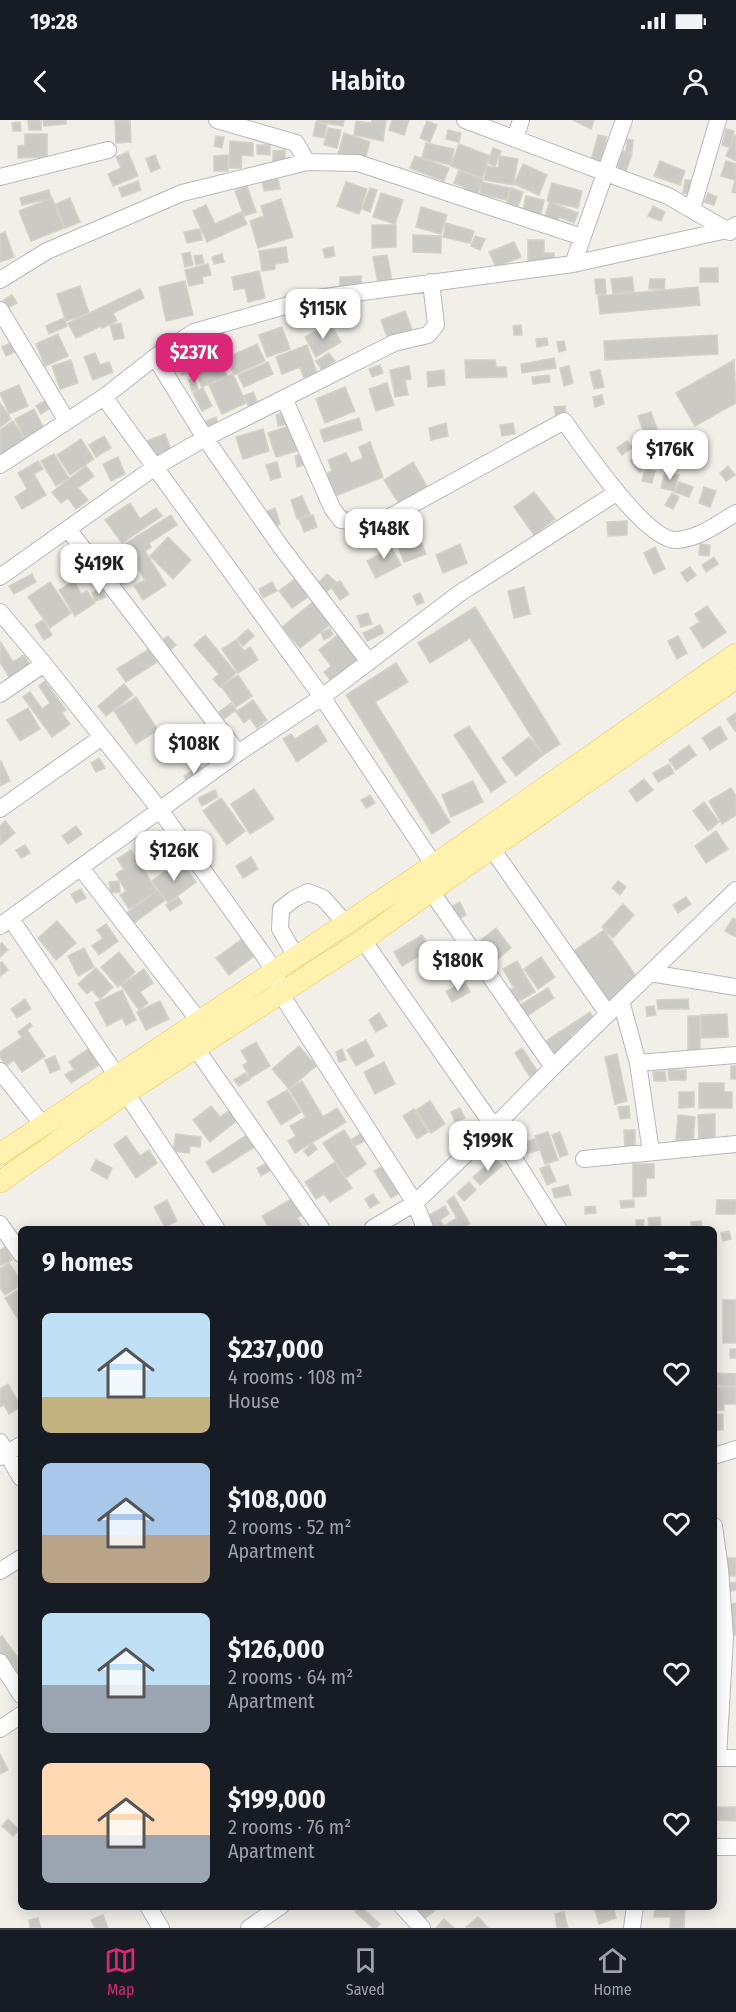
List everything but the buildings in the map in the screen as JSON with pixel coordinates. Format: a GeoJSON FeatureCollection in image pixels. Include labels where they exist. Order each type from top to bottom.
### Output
{"type":"FeatureCollection","features":[{"type":"Feature","properties":{"kind":"main road"},"geometry":{"type":"LineString","coordinates":[[0,1182],[200,1022],[434,865],[736,654]]}},
{"type":"Feature","properties":{"kind":"main road"},"geometry":{"type":"LineString","coordinates":[[0,1154],[43,1125],[195,1047],[281,994],[363,940],[736,678]]}},
{"type":"Feature","properties":{"kind":"street"},"geometry":{"type":"LineString","coordinates":[[217,120],[296,143],[307,162]]}},
{"type":"Feature","properties":{"kind":"street"},"geometry":{"type":"LineString","coordinates":[[465,120],[668,196],[733,230]]}},
{"type":"Feature","properties":{"kind":"street"},"geometry":{"type":"LineString","coordinates":[[514,138],[521,120]]}},
{"type":"Feature","properties":{"kind":"street"},"geometry":{"type":"LineString","coordinates":[[573,264],[624,120]]}},
{"type":"Feature","properties":{"kind":"street"},"geometry":{"type":"LineString","coordinates":[[692,210],[718,120]]}},
{"type":"Feature","properties":{"kind":"street"},"geometry":{"type":"LineString","coordinates":[[0,177],[108,150]]}},
{"type":"Feature","properties":{"kind":"street"},"geometry":{"type":"LineString","coordinates":[[0,280],[47,251],[182,193],[307,162],[358,163],[582,237]]}},
{"type":"Feature","properties":{"kind":"street"},"geometry":{"type":"LineString","coordinates":[[0,465],[104,397],[155,357],[194,332],[310,299],[573,264],[733,230]]}},
{"type":"Feature","properties":{"kind":"street"},"geometry":{"type":"LineString","coordinates":[[0,577],[155,467],[205,438],[394,343],[428,335],[436,325],[431,282]]}},
{"type":"Feature","properties":{"kind":"street"},"geometry":{"type":"LineString","coordinates":[[0,310],[67,421]]}},
{"type":"Feature","properties":{"kind":"street"},"geometry":{"type":"LineString","coordinates":[[155,357],[205,438],[281,547],[369,662]]}},
{"type":"Feature","properties":{"kind":"street"},"geometry":{"type":"LineString","coordinates":[[104,397],[322,697],[434,865]]}},
{"type":"Feature","properties":{"kind":"street"},"geometry":{"type":"LineString","coordinates":[[284,398],[332,508],[341,520],[377,524],[564,422],[616,493],[657,532],[675,540],[698,536],[736,513]]}},
{"type":"Feature","properties":{"kind":"street"},"geometry":{"type":"LineString","coordinates":[[215,1226],[122,1084],[5,923],[238,753],[322,697],[460,594],[616,493]]}},
{"type":"Feature","properties":{"kind":"street"},"geometry":{"type":"LineString","coordinates":[[68,529],[238,753]]}},
{"type":"Feature","properties":{"kind":"street"},"geometry":{"type":"LineString","coordinates":[[0,612],[159,810],[275,971],[281,994],[415,1203],[423,1226]]}},
{"type":"Feature","properties":{"kind":"street"},"geometry":{"type":"LineString","coordinates":[[0,694],[44,664]]}},
{"type":"Feature","properties":{"kind":"street"},"geometry":{"type":"LineString","coordinates":[[0,809],[102,737]]}},
{"type":"Feature","properties":{"kind":"street"},"geometry":{"type":"LineString","coordinates":[[492,849],[608,1014]]}},
{"type":"Feature","properties":{"kind":"street"},"geometry":{"type":"LineString","coordinates":[[81,868],[200,1022]]}},
{"type":"Feature","properties":{"kind":"street"},"geometry":{"type":"LineString","coordinates":[[376,1226],[415,1203],[736,890]]}},
{"type":"Feature","properties":{"kind":"street"},"geometry":{"type":"LineString","coordinates":[[431,891],[552,1067]]}},
{"type":"Feature","properties":{"kind":"street"},"geometry":{"type":"LineString","coordinates":[[297,958],[280,929],[281,909],[294,899],[308,892],[323,898],[346,925]]}},
{"type":"Feature","properties":{"kind":"street"},"geometry":{"type":"LineString","coordinates":[[363,940],[494,1127],[557,1226]]}},
{"type":"Feature","properties":{"kind":"street"},"geometry":{"type":"LineString","coordinates":[[650,973],[736,987]]}},
{"type":"Feature","properties":{"kind":"street"},"geometry":{"type":"LineString","coordinates":[[621,1001],[638,1064],[651,1152]]}},
{"type":"Feature","properties":{"kind":"street"},"geometry":{"type":"LineString","coordinates":[[195,1047],[320,1226]]}},
{"type":"Feature","properties":{"kind":"street"},"geometry":{"type":"LineString","coordinates":[[638,1064],[736,1054]]}},
{"type":"Feature","properties":{"kind":"street"},"geometry":{"type":"LineString","coordinates":[[0,1071],[43,1125]]}},
{"type":"Feature","properties":{"kind":"street"},"geometry":{"type":"LineString","coordinates":[[584,1159],[736,1144]]}},
{"type":"Feature","properties":{"kind":"street"},"geometry":{"type":"LineString","coordinates":[[0,1224],[18,1250]]}},
{"type":"Feature","properties":{"kind":"street"},"geometry":{"type":"LineString","coordinates":[[7,1449],[18,1472]]}},
{"type":"Feature","properties":{"kind":"street"},"geometry":{"type":"LineString","coordinates":[[717,1455],[736,1449]]}},
{"type":"Feature","properties":{"kind":"street"},"geometry":{"type":"LineString","coordinates":[[717,1548],[725,1637],[717,1744]]}},
{"type":"Feature","properties":{"kind":"street"},"geometry":{"type":"LineString","coordinates":[[0,1571],[18,1560]]}},
{"type":"Feature","properties":{"kind":"street"},"geometry":{"type":"LineString","coordinates":[[0,1662],[18,1690]]}},
{"type":"Feature","properties":{"kind":"street"},"geometry":{"type":"LineString","coordinates":[[0,1729],[18,1717]]}},
{"type":"Feature","properties":{"kind":"street"},"geometry":{"type":"LineString","coordinates":[[717,1757],[736,1758]]}},
{"type":"Feature","properties":{"kind":"street"},"geometry":{"type":"LineString","coordinates":[[717,1847],[736,1847]]}},
{"type":"Feature","properties":{"kind":"street"},"geometry":{"type":"LineString","coordinates":[[150,1910],[161,1928]]}},
{"type":"Feature","properties":{"kind":"street"},"geometry":{"type":"LineString","coordinates":[[249,1928],[275,1910]]}},
{"type":"Feature","properties":{"kind":"street"},"geometry":{"type":"LineString","coordinates":[[406,1910],[422,1928]]}},
{"type":"Feature","properties":{"kind":"street"},"geometry":{"type":"LineString","coordinates":[[632,1928],[634,1910]]}}]}
